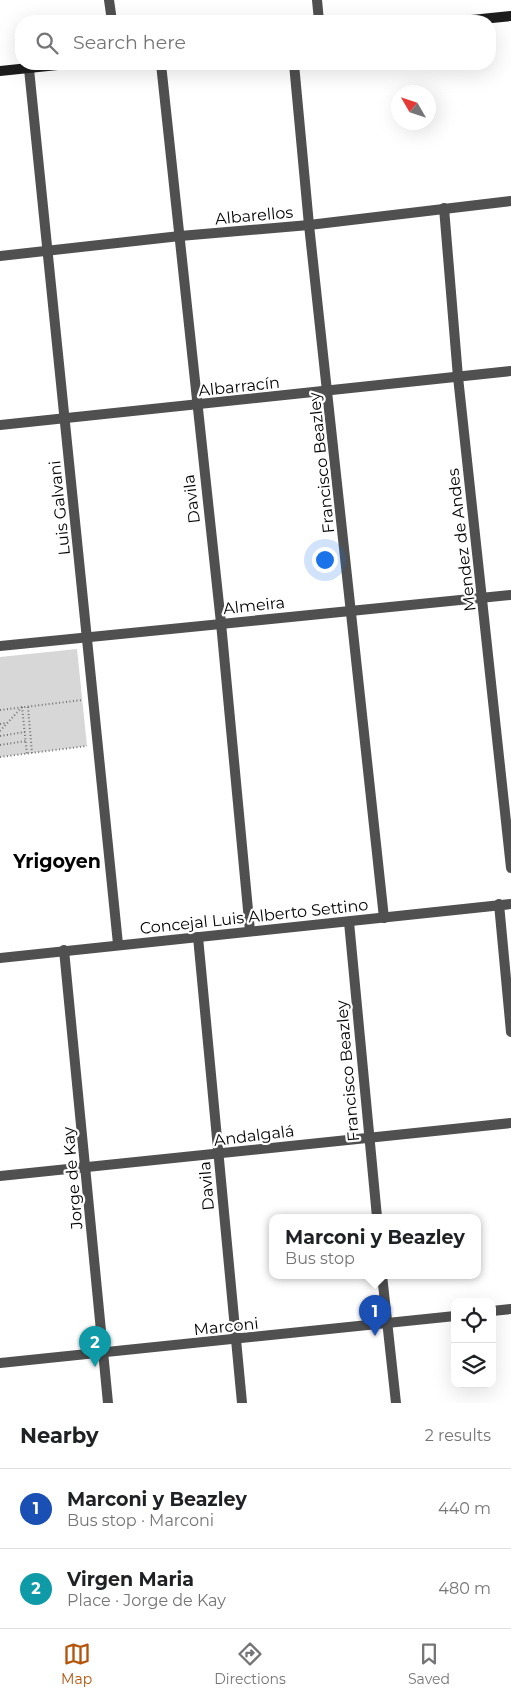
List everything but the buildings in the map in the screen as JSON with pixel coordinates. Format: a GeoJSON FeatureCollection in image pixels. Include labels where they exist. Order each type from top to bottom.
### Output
{"type":"FeatureCollection","features":[{"type":"Feature","properties":{"kind":"street"},"geometry":{"type":"LineString","coordinates":[[109,0],[111,15]]}},
{"type":"Feature","properties":{"kind":"street"},"geometry":{"type":"LineString","coordinates":[[318,0],[319,15]]}},
{"type":"Feature","properties":{"kind":"street"},"geometry":{"type":"LineString","coordinates":[[496,18],[511,16]]}},
{"type":"Feature","properties":{"kind":"street"},"geometry":{"type":"LineString","coordinates":[[0,71],[15,69]]}},
{"type":"Feature","properties":{"kind":"street","name":"Luis Galvani"},"geometry":{"type":"LineString","coordinates":[[29,70],[118,944]]}},
{"type":"Feature","properties":{"kind":"street","name":"Davila"},"geometry":{"type":"LineString","coordinates":[[162,70],[220,623],[250,931]]}},
{"type":"Feature","properties":{"kind":"street","name":"Francisco Beazley"},"geometry":{"type":"LineString","coordinates":[[295,70],[308,225],[328,391],[384,918]]}},
{"type":"Feature","properties":{"kind":"street","name":"Albarellos"},"geometry":{"type":"LineString","coordinates":[[0,256],[180,236],[308,225],[511,201]]}},
{"type":"Feature","properties":{"kind":"street","name":"Mendez de Andes"},"geometry":{"type":"LineString","coordinates":[[444,208],[458,377],[511,868]]}},
{"type":"Feature","properties":{"kind":"street","name":"Albarracín"},"geometry":{"type":"LineString","coordinates":[[0,425],[511,371]]}},
{"type":"Feature","properties":{"kind":"street","name":"Almeira"},"geometry":{"type":"LineString","coordinates":[[0,646],[511,595]]}},
{"type":"Feature","properties":{"kind":"street"},"geometry":{"type":"LineString","coordinates":[[499,904],[511,1032]]}},
{"type":"Feature","properties":{"kind":"street","name":"Concejal Luis Alberto Settino"},"geometry":{"type":"LineString","coordinates":[[0,958],[118,944],[511,904]]}},
{"type":"Feature","properties":{"kind":"street","name":"Francisco Beazley"},"geometry":{"type":"LineString","coordinates":[[348,922],[377,1214]]}},
{"type":"Feature","properties":{"kind":"street","name":"Davila"},"geometry":{"type":"LineString","coordinates":[[198,937],[242,1403]]}},
{"type":"Feature","properties":{"kind":"street","name":"Jorge de Kay"},"geometry":{"type":"LineString","coordinates":[[64,950],[87,1166],[102,1353],[108,1403]]}},
{"type":"Feature","properties":{"kind":"street","name":"Andalgalá"},"geometry":{"type":"LineString","coordinates":[[0,1176],[511,1122]]}},
{"type":"Feature","properties":{"kind":"street"},"geometry":{"type":"LineString","coordinates":[[382,1279],[396,1403]]}},
{"type":"Feature","properties":{"kind":"street"},"geometry":{"type":"LineString","coordinates":[[496,1311],[511,1309]]}},
{"type":"Feature","properties":{"kind":"street","name":"Marconi"},"geometry":{"type":"LineString","coordinates":[[0,1363],[451,1316]]}},
{"type":"Feature","properties":{"kind":"path"},"geometry":{"type":"LineString","coordinates":[[0,710],[93,698]]}},
{"type":"Feature","properties":{"kind":"path"},"geometry":{"type":"LineString","coordinates":[[0,731],[22,707]]}},
{"type":"Feature","properties":{"kind":"path"},"geometry":{"type":"LineString","coordinates":[[22,707],[27,754]]}},
{"type":"Feature","properties":{"kind":"path"},"geometry":{"type":"LineString","coordinates":[[28,707],[32,753]]}},
{"type":"Feature","properties":{"kind":"path"},"geometry":{"type":"LineString","coordinates":[[0,724],[7,723]]}},
{"type":"Feature","properties":{"kind":"path"},"geometry":{"type":"LineString","coordinates":[[0,736],[25,732]]}},
{"type":"Feature","properties":{"kind":"path"},"geometry":{"type":"LineString","coordinates":[[0,745],[26,741]]}},
{"type":"Feature","properties":{"kind":"path"},"geometry":{"type":"LineString","coordinates":[[0,758],[97,745]]}},
{"type":"Feature","properties":{"kind":"shaded area"},"geometry":{"type":"Polygon","coordinates":[[[77,649],[87,746],[0,757],[0,657],[77,649]]]}},
{"type":"Feature","properties":{"kind":"place","name":"Marconi y Beazley"},"geometry":{"type":"Point","coordinates":[375,1336]}},
{"type":"Feature","properties":{"kind":"place","name":"Virgen Maria"},"geometry":{"type":"Point","coordinates":[95,1367]}},
{"type":"Feature","properties":{"kind":"district","name":"Yrigoyen"},"geometry":{"type":"Point","coordinates":[57,861]}}]}
